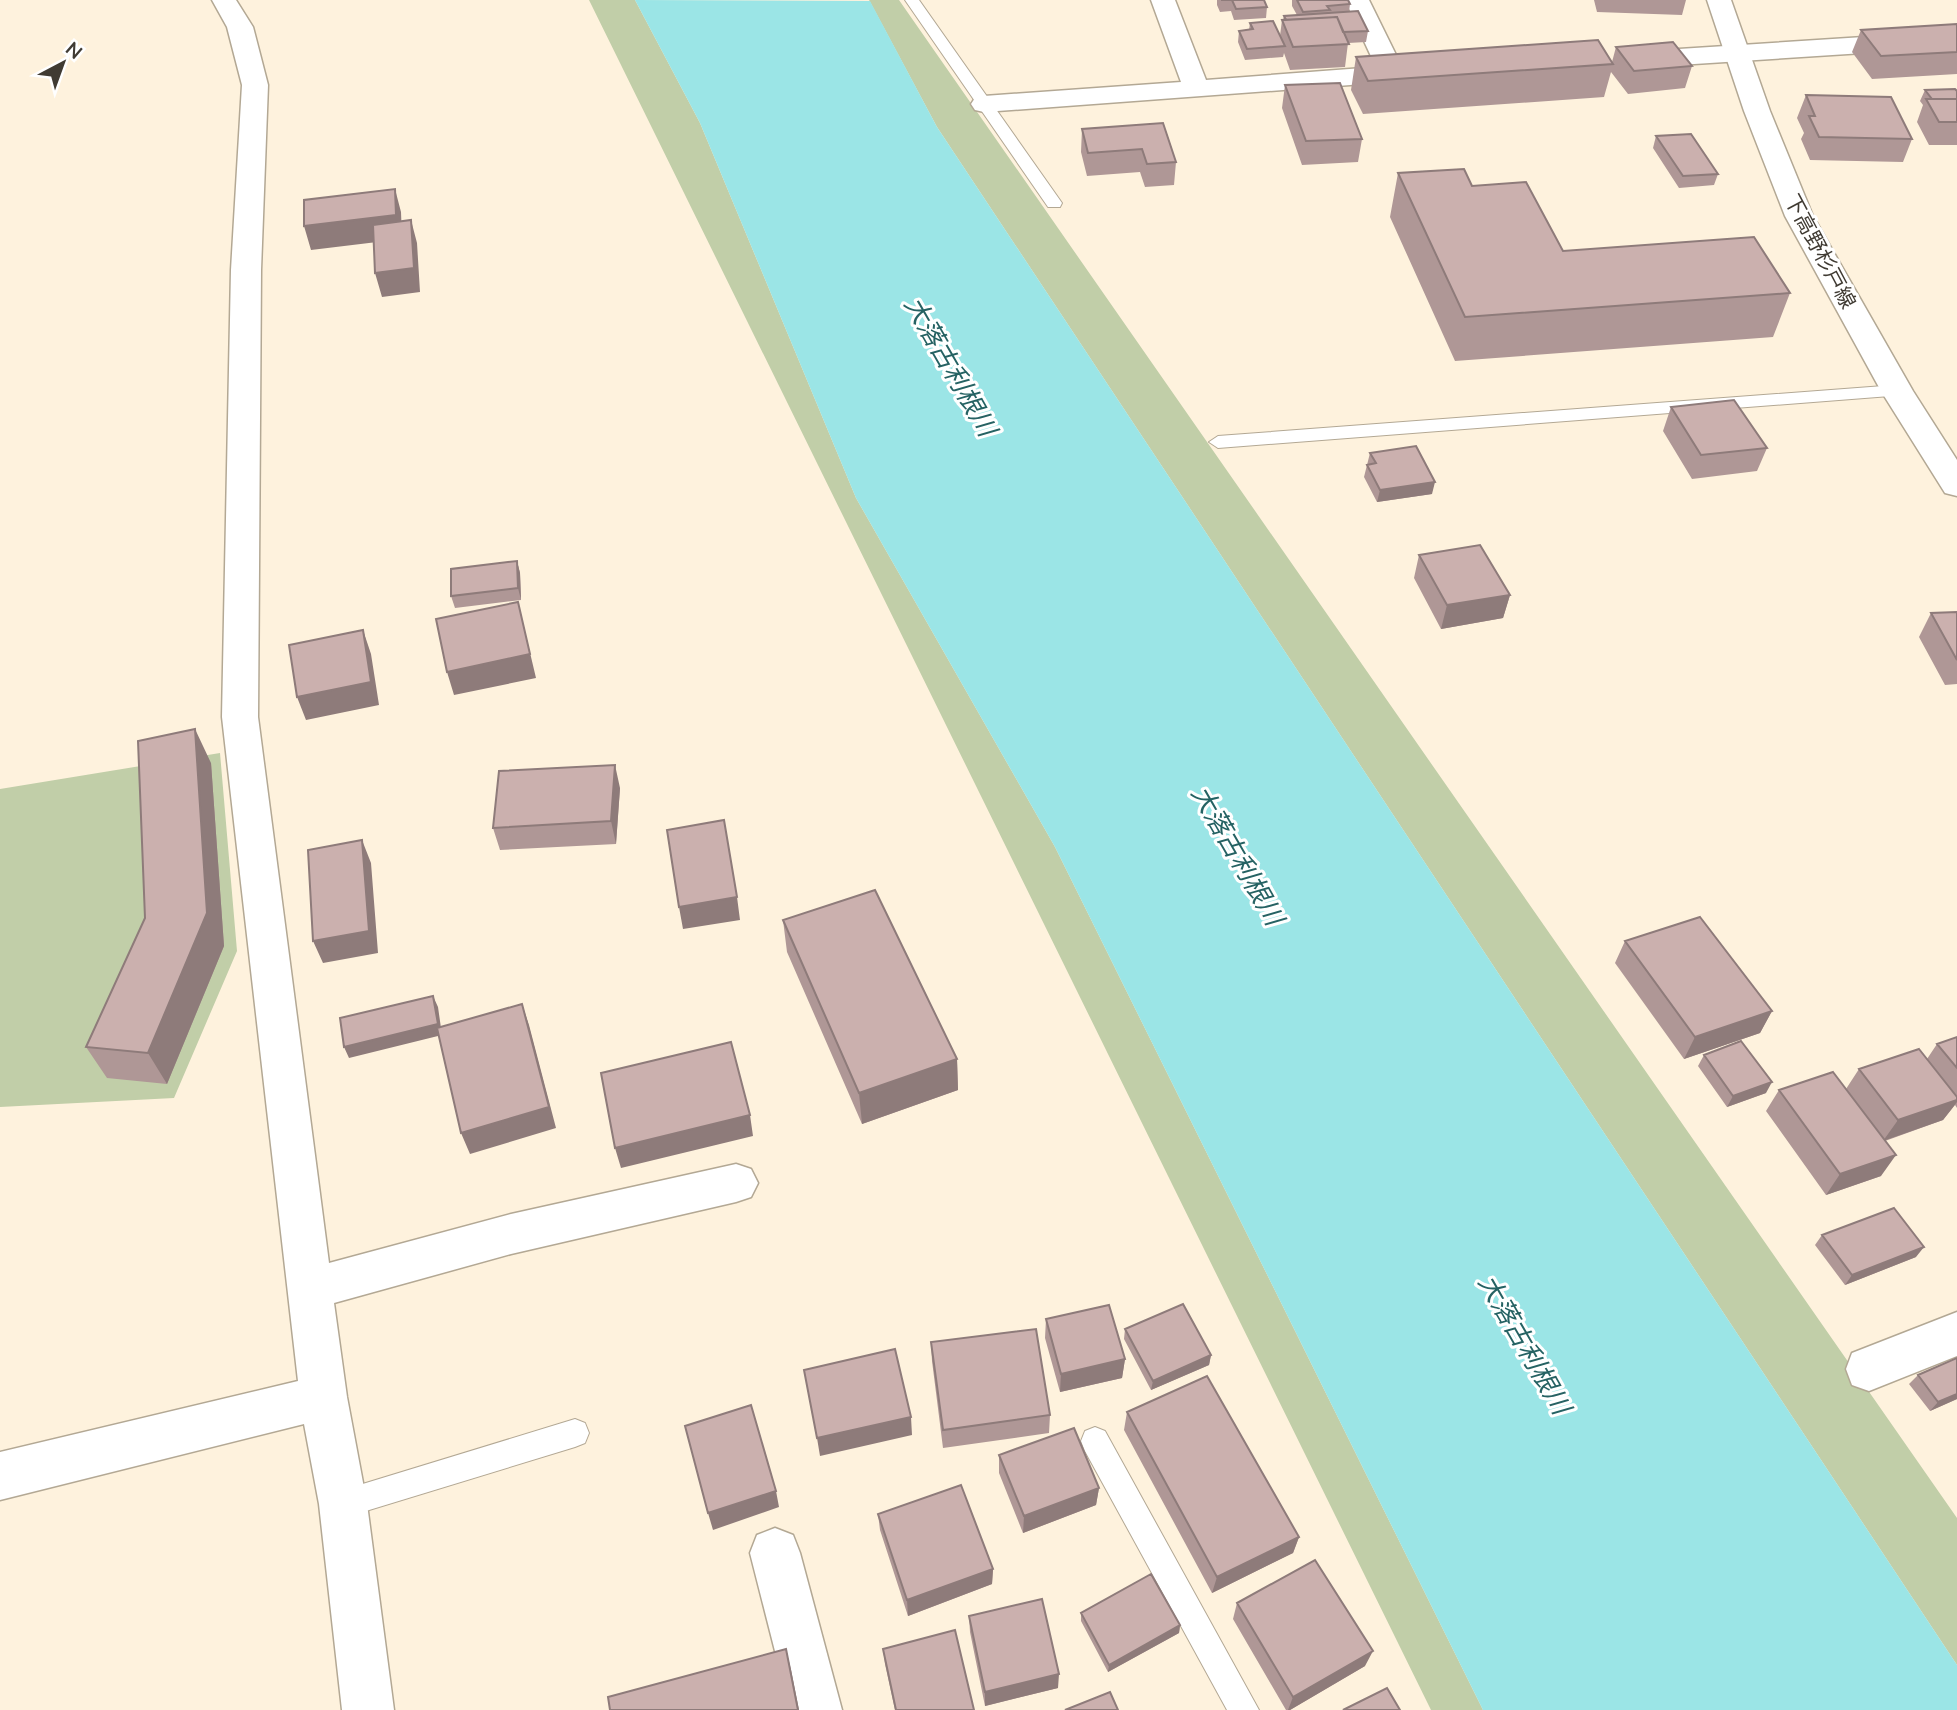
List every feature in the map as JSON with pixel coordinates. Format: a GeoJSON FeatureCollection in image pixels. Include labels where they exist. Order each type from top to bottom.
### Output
{"type":"FeatureCollection","features":[{"type":"Feature","properties":{"kind":"street"},"geometry":{"type":"LineString","coordinates":[[224,0],[240,27],[255,85],[246,270],[240,717],[312,1288],[323,1397],[342,1504],[368,1710]]}},
{"type":"Feature","properties":{"kind":"street"},"geometry":{"type":"LineString","coordinates":[[1163,0],[1196,87]]}},
{"type":"Feature","properties":{"kind":"street"},"geometry":{"type":"LineString","coordinates":[[1357,0],[1392,74]]}},
{"type":"Feature","properties":{"kind":"street","name":"下高野杉戸線"},"geometry":{"type":"LineString","coordinates":[[1719,0],[1757,111],[1799,216],[1897,390],[1957,485]]}},
{"type":"Feature","properties":{"kind":"street"},"geometry":{"type":"LineString","coordinates":[[1614,61],[1957,39]]}},
{"type":"Feature","properties":{"kind":"street"},"geometry":{"type":"LineString","coordinates":[[984,104],[1434,71]]}},
{"type":"Feature","properties":{"kind":"street"},"geometry":{"type":"LineString","coordinates":[[312,1288],[511,1234],[736,1183]]}},
{"type":"Feature","properties":{"kind":"street"},"geometry":{"type":"LineString","coordinates":[[1869,1369],[1957,1334]]}},
{"type":"Feature","properties":{"kind":"street"},"geometry":{"type":"LineString","coordinates":[[0,1476],[323,1397]]}},
{"type":"Feature","properties":{"kind":"street"},"geometry":{"type":"LineString","coordinates":[[775,1553],[816,1710]]}},
{"type":"Feature","properties":{"kind":"lane"},"geometry":{"type":"LineString","coordinates":[[912,0],[1054,203]]}},
{"type":"Feature","properties":{"kind":"lane"},"geometry":{"type":"LineString","coordinates":[[1218,442],[1897,390]]}},
{"type":"Feature","properties":{"kind":"lane"},"geometry":{"type":"LineString","coordinates":[[342,1504],[575,1433]]}},
{"type":"Feature","properties":{"kind":"lane"},"geometry":{"type":"LineString","coordinates":[[1095,1441],[1244,1710]]}},
{"type":"Feature","properties":{"kind":"green space"},"geometry":{"type":"Polygon","coordinates":[[[589,0],[635,0],[700,123],[856,498],[1055,847],[1483,1710],[1431,1710],[589,0]]]}},
{"type":"Feature","properties":{"kind":"green space"},"geometry":{"type":"Polygon","coordinates":[[[869,0],[899,0],[1957,1518],[1957,1665],[937,127],[869,0]]]}},
{"type":"Feature","properties":{"kind":"green space"},"geometry":{"type":"Polygon","coordinates":[[[220,753],[237,951],[174,1098],[0,1107],[0,789],[220,753]]]}},
{"type":"Feature","properties":{"kind":"water","name":"大落古利根川"},"geometry":{"type":"Polygon","coordinates":[[[635,0],[870,1],[937,127],[1957,1665],[1957,1710],[1483,1710],[1055,847],[856,498],[700,123],[635,0]]]}},
{"type":"Feature","properties":{"kind":"building"},"geometry":{"type":"Polygon","coordinates":[[[1232,0],[1264,0],[1267,7],[1236,9],[1232,0]]]}},
{"type":"Feature","properties":{"kind":"building"},"geometry":{"type":"Polygon","coordinates":[[[1297,0],[1348,0],[1350,4],[1327,6],[1330,10],[1303,12],[1297,0]]]}},
{"type":"Feature","properties":{"kind":"building"},"geometry":{"type":"Polygon","coordinates":[[[1358,11],[1368,31],[1343,32],[1337,17],[1286,20],[1284,16],[1358,11]]]}},
{"type":"Feature","properties":{"kind":"building"},"geometry":{"type":"Polygon","coordinates":[[[1337,17],[1349,44],[1293,47],[1282,20],[1337,17]]]}},
{"type":"Feature","properties":{"kind":"building"},"geometry":{"type":"Polygon","coordinates":[[[1273,21],[1285,46],[1247,49],[1239,31],[1253,29],[1250,23],[1273,21]]]}},
{"type":"Feature","properties":{"kind":"building"},"geometry":{"type":"Polygon","coordinates":[[[1957,24],[1957,52],[1881,56],[1861,30],[1957,24]]]}},
{"type":"Feature","properties":{"kind":"building"},"geometry":{"type":"Polygon","coordinates":[[[1598,40],[1613,64],[1368,81],[1356,57],[1598,40]]]}},
{"type":"Feature","properties":{"kind":"building"},"geometry":{"type":"Polygon","coordinates":[[[1673,42],[1692,66],[1634,71],[1616,47],[1673,42]]]}},
{"type":"Feature","properties":{"kind":"building"},"geometry":{"type":"Polygon","coordinates":[[[1340,83],[1362,139],[1306,141],[1285,85],[1340,83]]]}},
{"type":"Feature","properties":{"kind":"building"},"geometry":{"type":"Polygon","coordinates":[[[1955,89],[1957,99],[1932,99],[1925,90],[1955,89]]]}},
{"type":"Feature","properties":{"kind":"building"},"geometry":{"type":"Polygon","coordinates":[[[1806,95],[1891,97],[1912,139],[1819,137],[1809,116],[1815,116],[1806,95]]]}},
{"type":"Feature","properties":{"kind":"building"},"geometry":{"type":"Polygon","coordinates":[[[1926,99],[1957,99],[1957,122],[1939,122],[1926,99]]]}},
{"type":"Feature","properties":{"kind":"building"},"geometry":{"type":"Polygon","coordinates":[[[1163,123],[1176,162],[1147,164],[1142,149],[1088,153],[1082,129],[1163,123]]]}},
{"type":"Feature","properties":{"kind":"building"},"geometry":{"type":"Polygon","coordinates":[[[1691,134],[1718,174],[1683,176],[1656,136],[1691,134]]]}},
{"type":"Feature","properties":{"kind":"building"},"geometry":{"type":"Polygon","coordinates":[[[1464,169],[1472,186],[1526,182],[1563,251],[1754,237],[1790,293],[1465,317],[1398,173],[1464,169]]]}},
{"type":"Feature","properties":{"kind":"building"},"geometry":{"type":"Polygon","coordinates":[[[395,189],[396,215],[304,226],[304,200],[395,189]]]}},
{"type":"Feature","properties":{"kind":"building"},"geometry":{"type":"Polygon","coordinates":[[[411,220],[414,268],[375,273],[373,225],[411,220]]]}},
{"type":"Feature","properties":{"kind":"building"},"geometry":{"type":"Polygon","coordinates":[[[1734,400],[1767,448],[1701,455],[1671,407],[1734,400]]]}},
{"type":"Feature","properties":{"kind":"building"},"geometry":{"type":"Polygon","coordinates":[[[1416,446],[1435,482],[1380,490],[1367,465],[1376,463],[1370,453],[1416,446]]]}},
{"type":"Feature","properties":{"kind":"building"},"geometry":{"type":"Polygon","coordinates":[[[1480,545],[1510,595],[1447,605],[1419,555],[1480,545]]]}},
{"type":"Feature","properties":{"kind":"building"},"geometry":{"type":"Polygon","coordinates":[[[517,561],[518,588],[451,596],[451,569],[517,561]]]}},
{"type":"Feature","properties":{"kind":"building"},"geometry":{"type":"Polygon","coordinates":[[[518,602],[530,654],[447,672],[436,619],[518,602]]]}},
{"type":"Feature","properties":{"kind":"building"},"geometry":{"type":"Polygon","coordinates":[[[1957,612],[1957,660],[1931,613],[1957,612]]]}},
{"type":"Feature","properties":{"kind":"building"},"geometry":{"type":"Polygon","coordinates":[[[363,630],[371,682],[297,697],[289,645],[363,630]]]}},
{"type":"Feature","properties":{"kind":"building"},"geometry":{"type":"Polygon","coordinates":[[[195,729],[207,913],[148,1053],[86,1047],[145,918],[138,741],[195,729]]]}},
{"type":"Feature","properties":{"kind":"building"},"geometry":{"type":"Polygon","coordinates":[[[615,765],[611,821],[493,828],[499,771],[615,765]]]}},
{"type":"Feature","properties":{"kind":"building"},"geometry":{"type":"Polygon","coordinates":[[[724,820],[737,897],[679,907],[667,830],[724,820]]]}},
{"type":"Feature","properties":{"kind":"building"},"geometry":{"type":"Polygon","coordinates":[[[362,840],[369,931],[313,941],[308,850],[362,840]]]}},
{"type":"Feature","properties":{"kind":"building"},"geometry":{"type":"Polygon","coordinates":[[[875,890],[957,1059],[859,1093],[783,920],[875,890]]]}},
{"type":"Feature","properties":{"kind":"building"},"geometry":{"type":"Polygon","coordinates":[[[1700,917],[1772,1011],[1695,1037],[1625,941],[1700,917]]]}},
{"type":"Feature","properties":{"kind":"building"},"geometry":{"type":"Polygon","coordinates":[[[433,996],[438,1024],[344,1047],[340,1018],[433,996]]]}},
{"type":"Feature","properties":{"kind":"building"},"geometry":{"type":"Polygon","coordinates":[[[522,1004],[549,1107],[461,1133],[437,1028],[522,1004]]]}},
{"type":"Feature","properties":{"kind":"building"},"geometry":{"type":"Polygon","coordinates":[[[1957,1037],[1957,1068],[1937,1044],[1957,1037]]]}},
{"type":"Feature","properties":{"kind":"building"},"geometry":{"type":"Polygon","coordinates":[[[1741,1041],[1772,1082],[1733,1096],[1704,1055],[1741,1041]]]}},
{"type":"Feature","properties":{"kind":"building"},"geometry":{"type":"Polygon","coordinates":[[[731,1042],[750,1115],[615,1148],[601,1073],[731,1042]]]}},
{"type":"Feature","properties":{"kind":"building"},"geometry":{"type":"Polygon","coordinates":[[[1919,1049],[1957,1100],[1898,1120],[1859,1069],[1919,1049]]]}},
{"type":"Feature","properties":{"kind":"building"},"geometry":{"type":"Polygon","coordinates":[[[1833,1072],[1896,1155],[1840,1174],[1779,1090],[1833,1072]]]}},
{"type":"Feature","properties":{"kind":"building"},"geometry":{"type":"Polygon","coordinates":[[[1894,1208],[1924,1247],[1852,1275],[1822,1235],[1894,1208]]]}},
{"type":"Feature","properties":{"kind":"building"},"geometry":{"type":"Polygon","coordinates":[[[1183,1304],[1211,1355],[1153,1381],[1125,1329],[1183,1304]]]}},
{"type":"Feature","properties":{"kind":"building"},"geometry":{"type":"Polygon","coordinates":[[[1109,1305],[1125,1359],[1061,1374],[1046,1319],[1109,1305]]]}},
{"type":"Feature","properties":{"kind":"building"},"geometry":{"type":"Polygon","coordinates":[[[1036,1329],[1050,1415],[943,1430],[931,1342],[1036,1329]]]}},
{"type":"Feature","properties":{"kind":"building"},"geometry":{"type":"Polygon","coordinates":[[[895,1349],[911,1417],[817,1438],[804,1370],[895,1349]]]}},
{"type":"Feature","properties":{"kind":"building"},"geometry":{"type":"Polygon","coordinates":[[[1957,1358],[1957,1394],[1938,1402],[1918,1375],[1957,1358]]]}},
{"type":"Feature","properties":{"kind":"building"},"geometry":{"type":"Polygon","coordinates":[[[1207,1376],[1299,1537],[1217,1577],[1127,1412],[1207,1376]]]}},
{"type":"Feature","properties":{"kind":"building"},"geometry":{"type":"Polygon","coordinates":[[[751,1405],[776,1491],[708,1513],[685,1426],[751,1405]]]}},
{"type":"Feature","properties":{"kind":"building"},"geometry":{"type":"Polygon","coordinates":[[[1074,1428],[1099,1488],[1024,1516],[999,1455],[1074,1428]]]}},
{"type":"Feature","properties":{"kind":"building"},"geometry":{"type":"Polygon","coordinates":[[[961,1485],[993,1569],[907,1600],[878,1514],[961,1485]]]}},
{"type":"Feature","properties":{"kind":"building"},"geometry":{"type":"Polygon","coordinates":[[[1315,1560],[1373,1651],[1293,1697],[1237,1603],[1315,1560]]]}},
{"type":"Feature","properties":{"kind":"building"},"geometry":{"type":"Polygon","coordinates":[[[1151,1574],[1180,1625],[1109,1665],[1081,1613],[1151,1574]]]}},
{"type":"Feature","properties":{"kind":"building"},"geometry":{"type":"Polygon","coordinates":[[[1042,1599],[1059,1674],[985,1692],[969,1616],[1042,1599]]]}},
{"type":"Feature","properties":{"kind":"building"},"geometry":{"type":"Polygon","coordinates":[[[955,1630],[974,1710],[896,1710],[883,1649],[955,1630]]]}},
{"type":"Feature","properties":{"kind":"building"},"geometry":{"type":"Polygon","coordinates":[[[786,1649],[798,1710],[610,1710],[608,1697],[786,1649]]]}},
{"type":"Feature","properties":{"kind":"building"},"geometry":{"type":"Polygon","coordinates":[[[1387,1688],[1400,1710],[1343,1710],[1387,1688]]]}},
{"type":"Feature","properties":{"kind":"building"},"geometry":{"type":"Polygon","coordinates":[[[1110,1692],[1118,1710],[1065,1710],[1110,1692]]]}}]}
